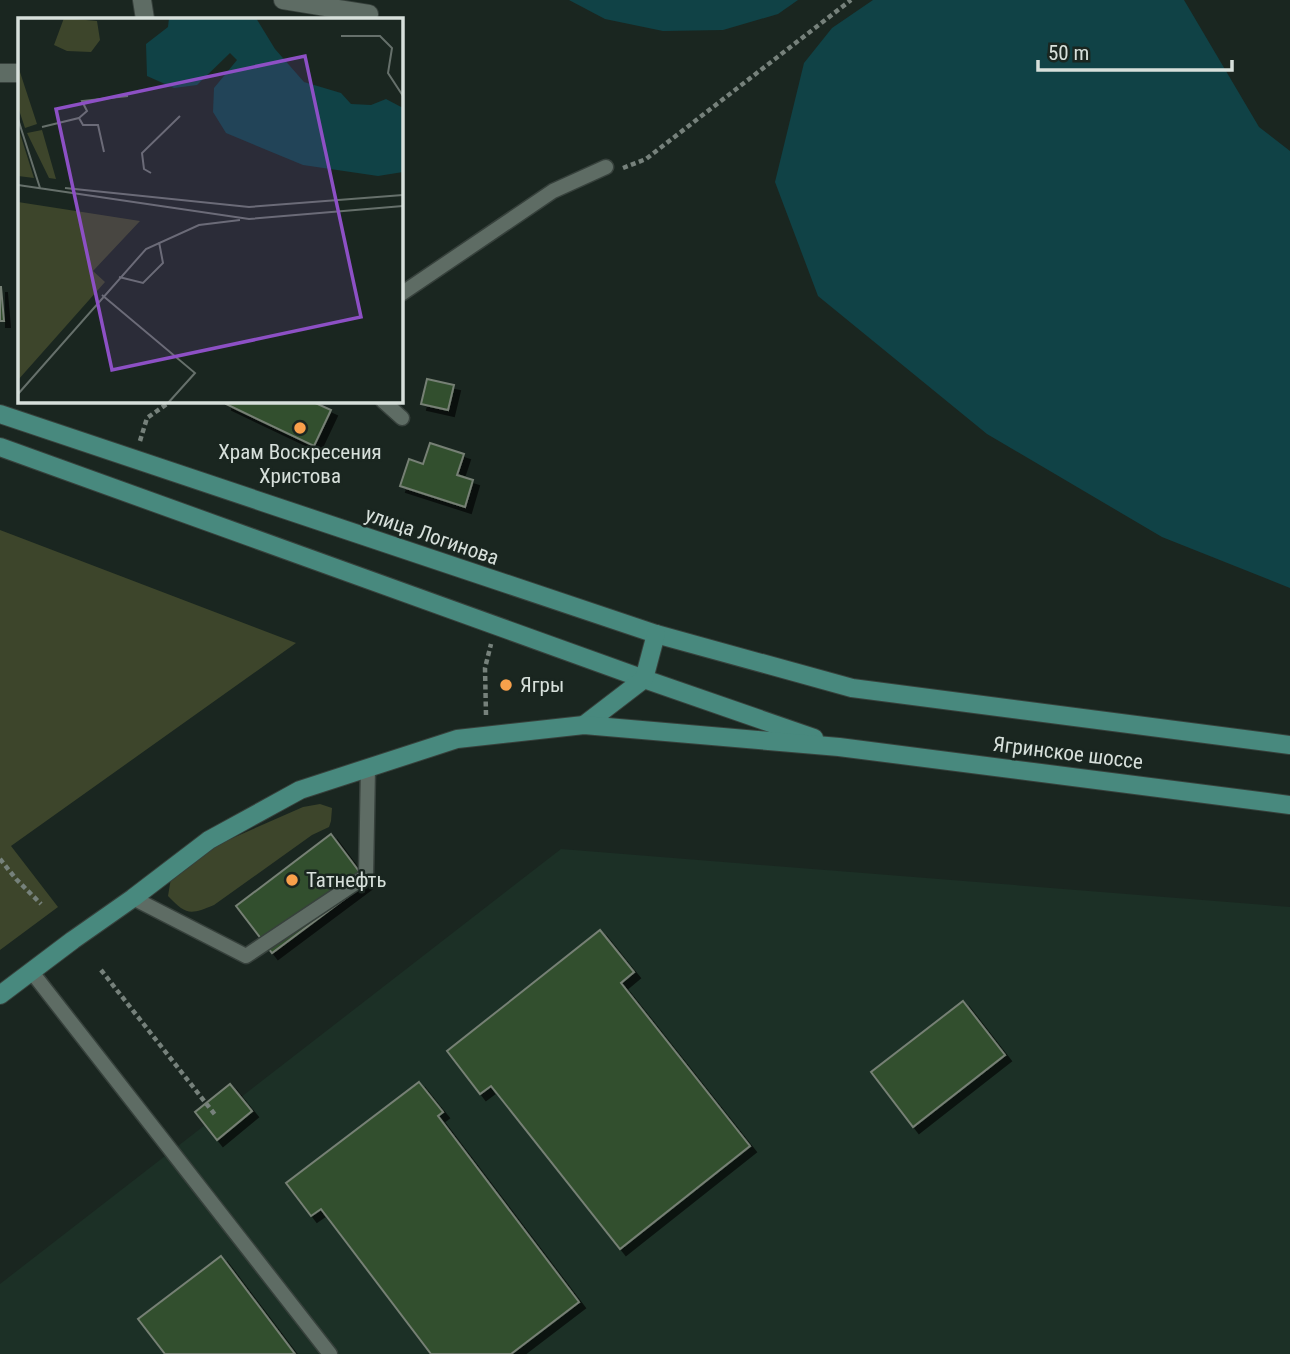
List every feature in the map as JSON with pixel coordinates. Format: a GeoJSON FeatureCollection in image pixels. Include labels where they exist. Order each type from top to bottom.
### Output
{"type":"FeatureCollection","features":[{"type":"Feature","properties":{"kind":"main road","name":"улица Логинова"},"geometry":{"type":"LineString","coordinates":[[0,414],[656,634],[852,688]]}},
{"type":"Feature","properties":{"kind":"main road"},"geometry":{"type":"LineString","coordinates":[[0,447],[839,747]]}},
{"type":"Feature","properties":{"kind":"main road"},"geometry":{"type":"LineString","coordinates":[[584,725],[644,679],[656,634]]}},
{"type":"Feature","properties":{"kind":"main road","name":"Ягринское шоссе"},"geometry":{"type":"LineString","coordinates":[[852,688],[1290,745]]}},
{"type":"Feature","properties":{"kind":"main road"},"geometry":{"type":"LineString","coordinates":[[0,995],[209,840],[300,790],[457,739],[584,725],[839,747]]}},
{"type":"Feature","properties":{"kind":"main road","name":"Ягринское шоссе"},"geometry":{"type":"LineString","coordinates":[[839,747],[1290,804]]}},
{"type":"Feature","properties":{"kind":"street"},"geometry":{"type":"LineString","coordinates":[[142,0],[145,18]]}},
{"type":"Feature","properties":{"kind":"street"},"geometry":{"type":"LineString","coordinates":[[283,0],[369,14]]}},
{"type":"Feature","properties":{"kind":"street"},"geometry":{"type":"LineString","coordinates":[[0,73],[18,72]]}},
{"type":"Feature","properties":{"kind":"lane"},"geometry":{"type":"LineString","coordinates":[[402,293],[553,191],[609,170]]}},
{"type":"Feature","properties":{"kind":"lane"},"geometry":{"type":"LineString","coordinates":[[384,402],[402,418]]}},
{"type":"Feature","properties":{"kind":"lane"},"geometry":{"type":"LineString","coordinates":[[133,898],[246,956],[366,876],[368,767]]}},
{"type":"Feature","properties":{"kind":"lane"},"geometry":{"type":"LineString","coordinates":[[31,971],[330,1354]]}},
{"type":"Feature","properties":{"kind":"path"},"geometry":{"type":"LineString","coordinates":[[609,170],[646,159],[851,0]]}},
{"type":"Feature","properties":{"kind":"path"},"geometry":{"type":"LineString","coordinates":[[138,448],[147,418],[170,402]]}},
{"type":"Feature","properties":{"kind":"path"},"geometry":{"type":"LineString","coordinates":[[487,736],[485,668],[497,626]]}},
{"type":"Feature","properties":{"kind":"path"},"geometry":{"type":"LineString","coordinates":[[0,859],[41,904]]}},
{"type":"Feature","properties":{"kind":"path"},"geometry":{"type":"LineString","coordinates":[[101,970],[216,1116]]}},
{"type":"Feature","properties":{"kind":"shaded area"},"geometry":{"type":"Polygon","coordinates":[[[0,530],[296,643],[11,846],[58,907],[0,950],[0,530]]]}},
{"type":"Feature","properties":{"kind":"shaded area"},"geometry":{"type":"Polygon","coordinates":[[[320,804],[332,808],[329,827],[312,835],[214,905],[194,912],[179,907],[168,896],[171,878],[210,848],[303,807],[320,804]]]}},
{"type":"Feature","properties":{"kind":"shaded area"},"geometry":{"type":"Polygon","coordinates":[[[561,849],[1290,907],[1290,1354],[0,1354],[0,1284],[561,849]]]}},
{"type":"Feature","properties":{"kind":"water"},"geometry":{"type":"Polygon","coordinates":[[[569,0],[798,0],[778,14],[723,30],[663,31],[605,19],[569,0]]]}},
{"type":"Feature","properties":{"kind":"water"},"geometry":{"type":"Polygon","coordinates":[[[873,0],[1184,0],[1259,127],[1290,151],[1290,588],[1162,537],[987,434],[818,296],[775,182],[804,63],[832,28],[873,0]]]}},
{"type":"Feature","properties":{"kind":"building"},"geometry":{"type":"Polygon","coordinates":[[[1,287],[4,321],[0,321],[1,287]]]}},
{"type":"Feature","properties":{"kind":"building"},"geometry":{"type":"Polygon","coordinates":[[[427,379],[454,385],[448,410],[421,404],[427,379]]]}},
{"type":"Feature","properties":{"kind":"building","name":"Храм Воскресения Христова"},"geometry":{"type":"Polygon","coordinates":[[[313,402],[331,410],[314,446],[226,404],[313,402]]]}},
{"type":"Feature","properties":{"kind":"building"},"geometry":{"type":"Polygon","coordinates":[[[430,443],[464,454],[457,475],[473,480],[465,507],[400,486],[409,459],[423,464],[430,443]]]}},
{"type":"Feature","properties":{"kind":"building"},"geometry":{"type":"Polygon","coordinates":[[[331,834],[367,882],[272,953],[236,906],[331,834]]]}},
{"type":"Feature","properties":{"kind":"building"},"geometry":{"type":"Polygon","coordinates":[[[600,930],[634,972],[621,983],[750,1146],[620,1249],[491,1086],[480,1094],[447,1051],[600,930]]]}},
{"type":"Feature","properties":{"kind":"building"},"geometry":{"type":"Polygon","coordinates":[[[963,1001],[1005,1055],[913,1127],[871,1072],[963,1001]]]}},
{"type":"Feature","properties":{"kind":"building"},"geometry":{"type":"Polygon","coordinates":[[[419,1082],[443,1112],[438,1116],[579,1302],[511,1354],[431,1354],[321,1209],[311,1216],[286,1183],[419,1082]]]}},
{"type":"Feature","properties":{"kind":"building"},"geometry":{"type":"Polygon","coordinates":[[[230,1084],[252,1111],[217,1140],[195,1112],[230,1084]]]}},
{"type":"Feature","properties":{"kind":"building"},"geometry":{"type":"Polygon","coordinates":[[[221,1256],[295,1354],[165,1354],[138,1319],[221,1256]]]}},
{"type":"Feature","properties":{"kind":"place","name":"Храм Воскресения Христова"},"geometry":{"type":"Point","coordinates":[300,428]}},
{"type":"Feature","properties":{"kind":"place","name":"Ягры"},"geometry":{"type":"Point","coordinates":[506,685]}},
{"type":"Feature","properties":{"kind":"place","name":"Татнефть"},"geometry":{"type":"Point","coordinates":[292,880]}}]}
